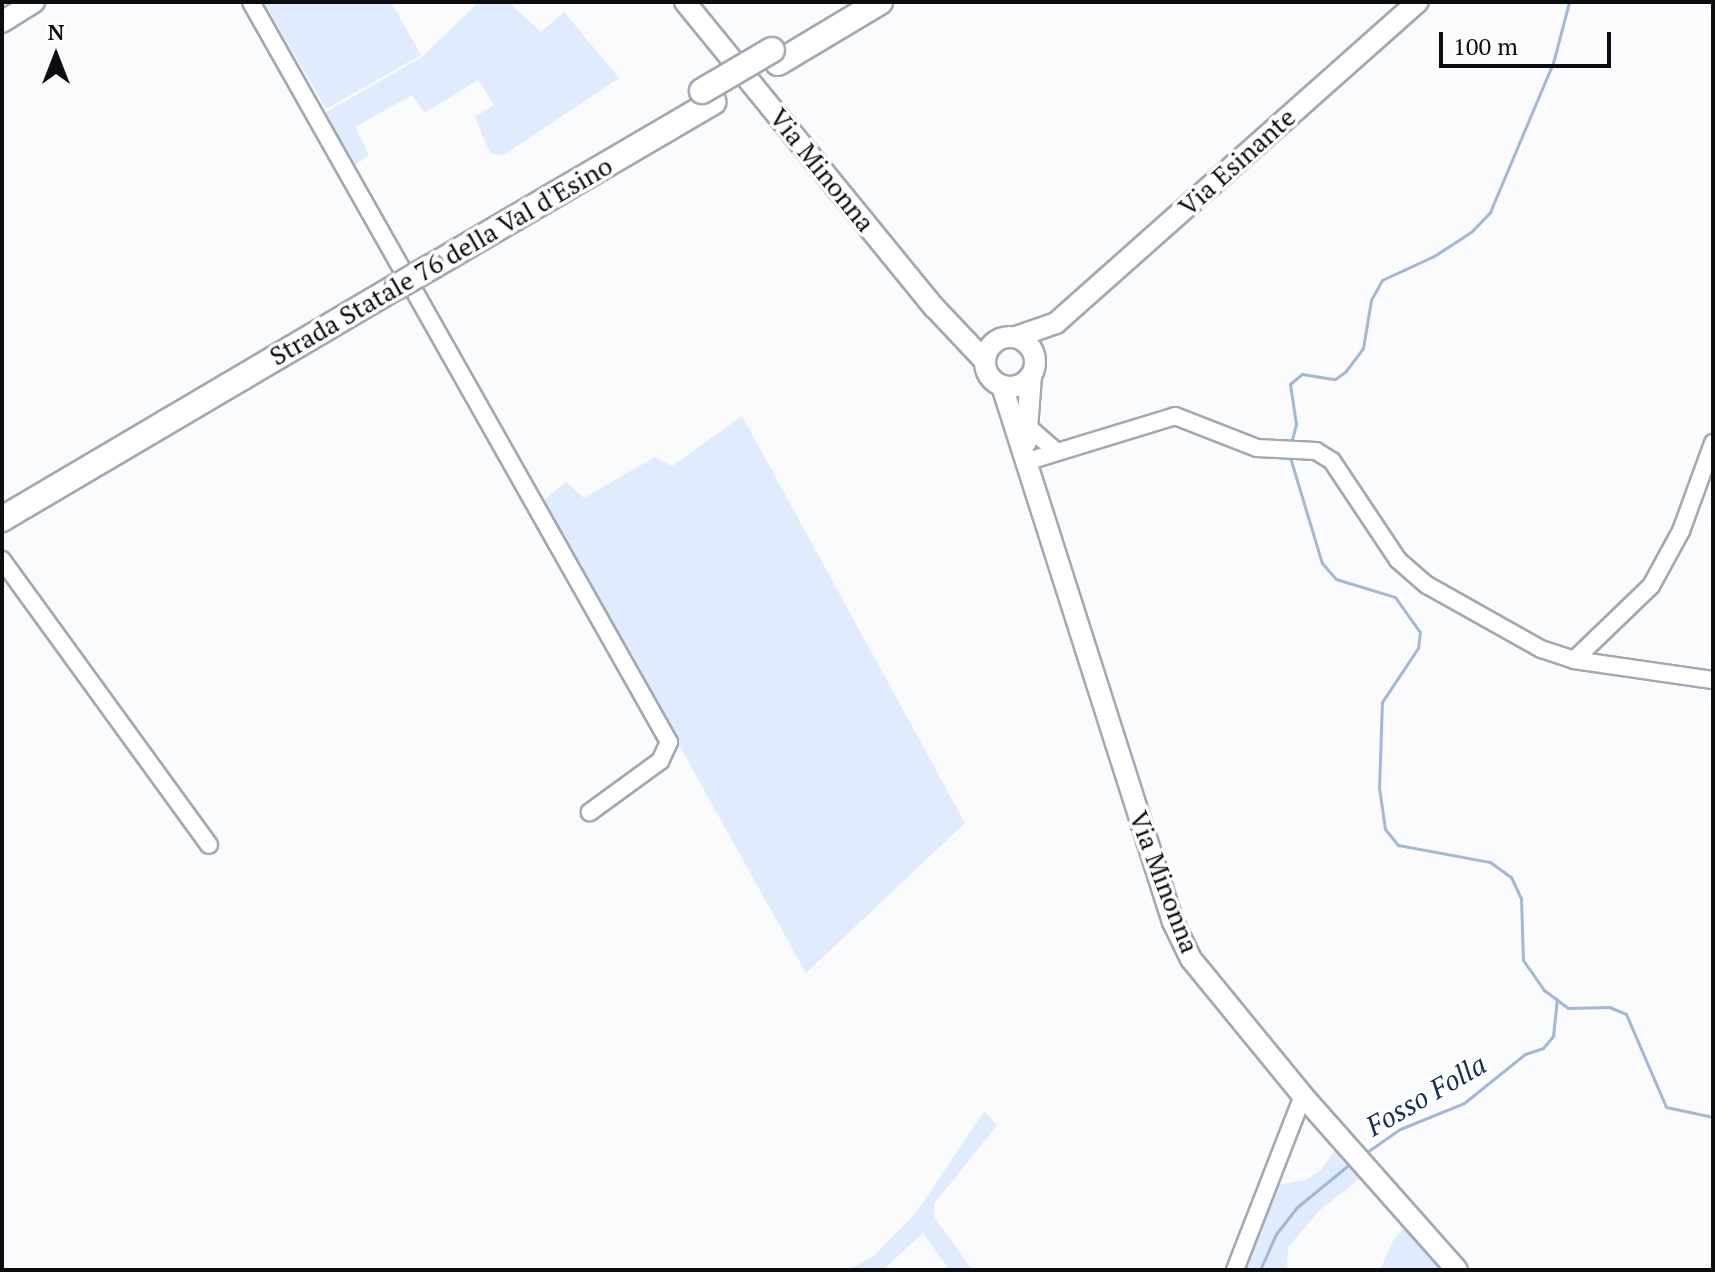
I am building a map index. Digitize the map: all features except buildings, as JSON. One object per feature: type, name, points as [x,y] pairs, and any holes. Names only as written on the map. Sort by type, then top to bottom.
[{"type":"highway","name":"Strada Statale 76 della Val d'Esino","points":[[775,56],[851,2]]},
{"type":"highway","name":"Strada Statale 76 della Val d'Esino","points":[[2,502],[427,260],[775,56],[880,2]]},
{"type":"highway","name":"Strada Statale 76 della Val d'Esino","points":[[2,518],[394,279]]},
{"type":"main road","points":[[2,22],[34,2]]},
{"type":"main road","name":"Via Minonna","points":[[685,2],[935,308],[985,361]]},
{"type":"main road","name":"Via Esinante","points":[[1033,370],[1056,323],[1418,2]]},
{"type":"main road","name":"Via Esinante","points":[[1007,339],[1056,323]]},
{"type":"main road","points":[[963,335],[1007,339],[1033,350],[1033,370],[1018,386],[1002,386],[989,376],[985,361],[1007,339]]},
{"type":"main road","name":"Via Minonna","points":[[1025,462],[1033,370]]},
{"type":"main road","name":"Via Minonna","points":[[1002,386],[1173,922],[1191,959],[1303,1096],[1457,1270]]},
{"type":"street","points":[[251,2],[669,742],[660,761],[590,812]]},
{"type":"street","points":[[1025,462],[1175,416],[1257,448],[1316,451],[1332,461],[1398,560],[1427,585],[1541,649],[1574,660],[1713,680]]},
{"type":"street","points":[[1026,425],[1057,452]]},
{"type":"street","points":[[1574,660],[1651,586],[1681,531],[1713,443]]},
{"type":"street","points":[[2,560],[209,845]]},
{"type":"street","points":[[1235,1270],[1303,1096]]},
{"type":"shaded area","points":[[264,2],[391,2],[421,55],[326,109]]},
{"type":"shaded area","points":[[479,2],[508,2],[541,32],[564,12],[619,78],[504,155],[490,153],[475,117],[494,105],[478,80],[424,113],[412,95],[355,127],[369,155],[354,166],[323,114],[422,57]]},
{"type":"shaded area","points":[[742,416],[965,823],[806,973],[543,501],[566,482],[584,498],[655,457],[672,466]]},
{"type":"shaded area","points":[[984,1111],[997,1125],[934,1204],[935,1218],[972,1270],[950,1270],[923,1233],[883,1270],[849,1270],[875,1255],[916,1213]]},
{"type":"shaded area","points":[[1339,1144],[1364,1175],[1320,1210],[1288,1247],[1287,1270],[1242,1270],[1277,1185],[1306,1180],[1321,1170]]},
{"type":"shaded area","points":[[1408,1223],[1449,1270],[1380,1270],[1394,1239]]},
{"type":"waterway","name":"Fosso Folla","points":[[1291,443],[1296,424],[1290,384],[1302,374],[1335,379],[1345,372],[1363,348],[1371,300],[1382,280],[1434,256],[1471,232],[1490,212],[1553,63],[1569,2]]},
{"type":"waterway","name":"Fosso Folla","points":[[1289,454],[1322,563],[1336,579],[1395,597],[1420,632],[1418,648],[1382,702],[1379,787],[1385,829],[1398,845],[1490,862],[1511,877],[1521,898],[1523,960],[1544,990],[1568,1008],[1609,1007],[1626,1014],[1666,1107],[1713,1117]]},
{"type":"waterway","name":"Fosso Folla","points":[[1364,1154],[1400,1129],[1464,1103],[1525,1054],[1543,1048],[1553,1036],[1557,999]]},
{"type":"waterway","name":"Fosso Folla","points":[[1260,1270],[1276,1234],[1296,1208],[1351,1163]]}]
